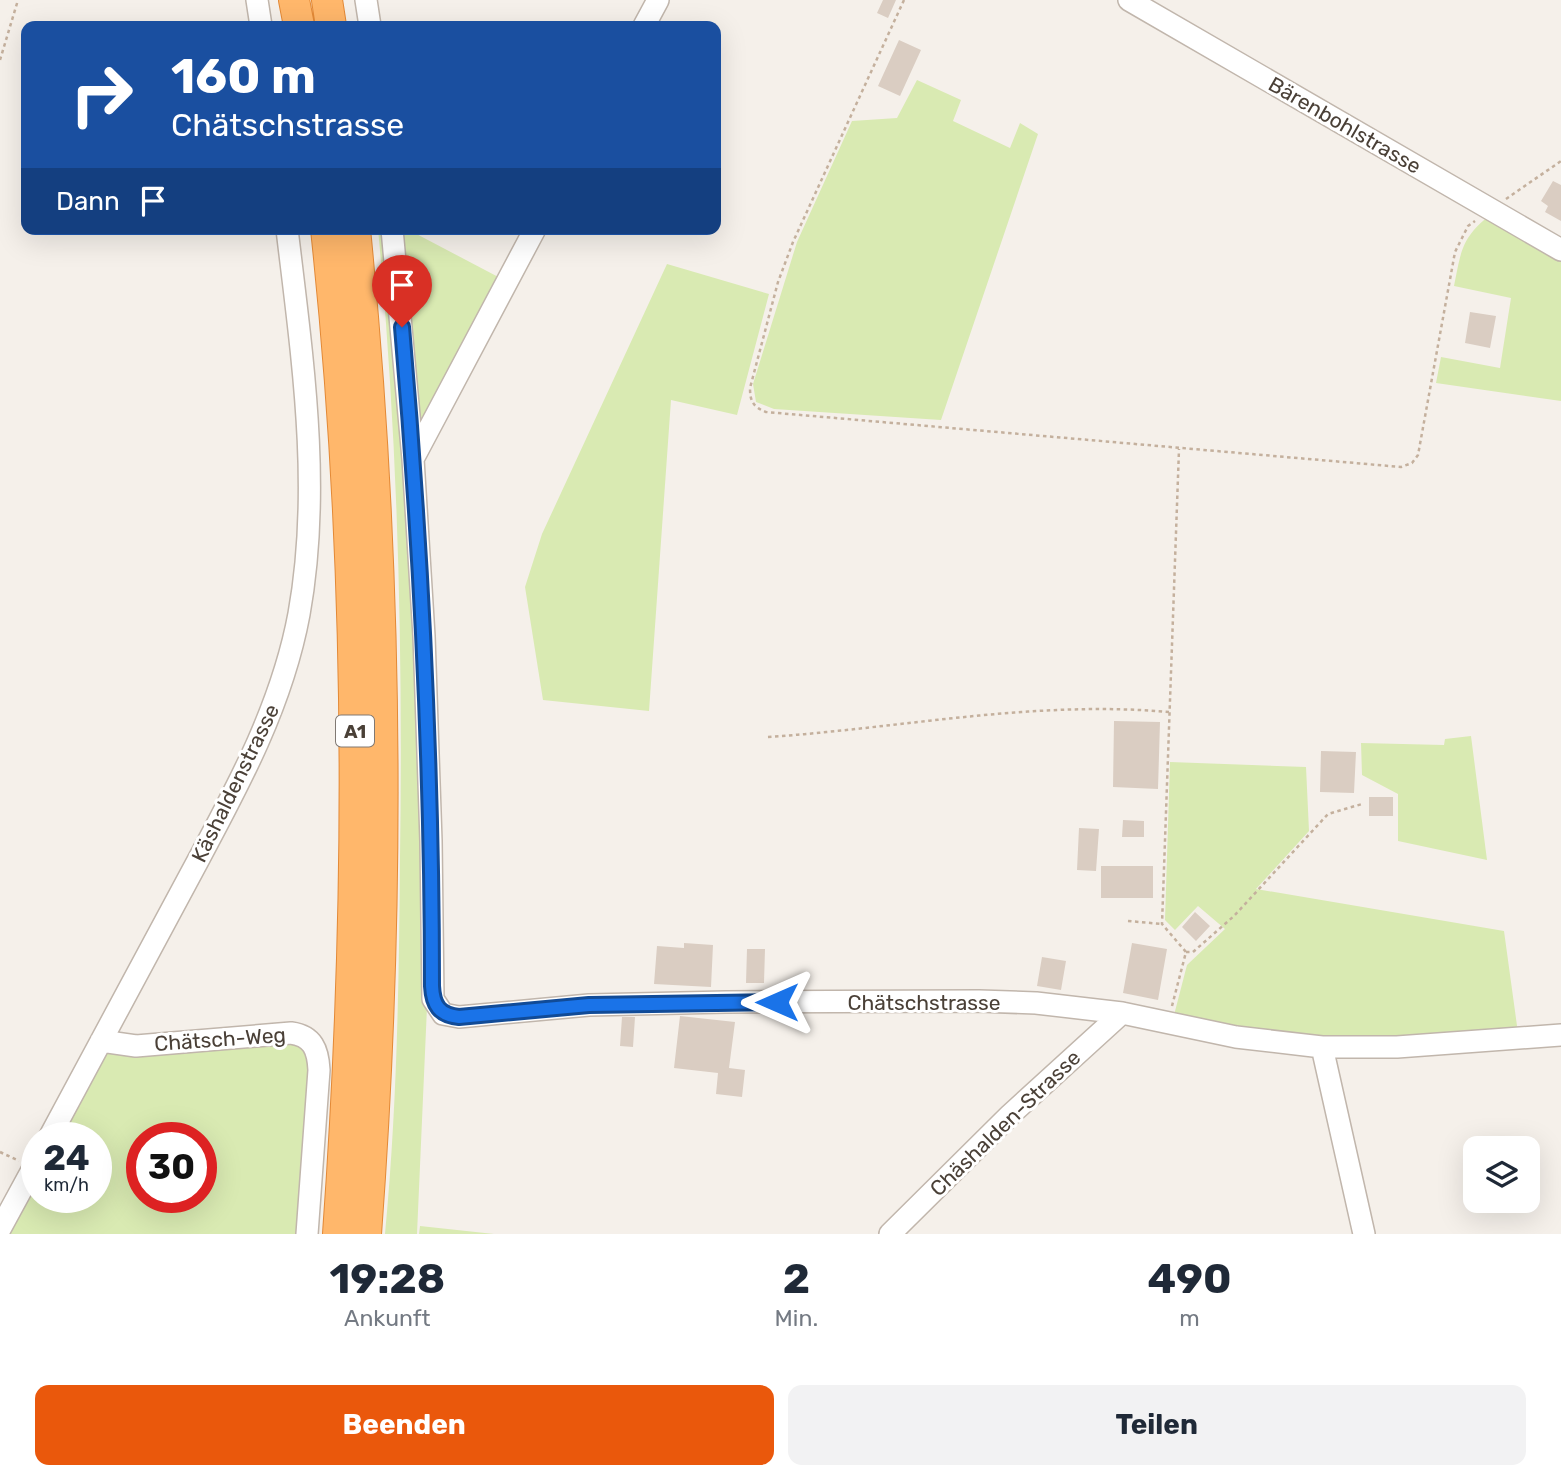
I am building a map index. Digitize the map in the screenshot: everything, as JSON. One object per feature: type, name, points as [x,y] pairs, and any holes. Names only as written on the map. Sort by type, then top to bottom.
[{"type":"highway","points":[[294,0],[298,21]]},
{"type":"highway","points":[[327,0],[330,21]]},
{"type":"highway","name":"A1","points":[[327,235],[338,351],[348,502],[355,729],[353,967],[338,1234]]},
{"type":"highway","name":"A1","points":[[355,235],[374,475],[383,728],[381,955],[366,1234]]},
{"type":"street","points":[[257,0],[260,21]]},
{"type":"street","points":[[366,0],[369,21]]},
{"type":"street","points":[[647,21],[658,0]]},
{"type":"street","name":"Bärenbohlstrasse","points":[[1129,0],[1561,250]]},
{"type":"street","name":"Käshaldenstrasse","points":[[58,1122],[253,754],[277,696],[295,636],[306,563],[309,467],[302,367],[288,235]]},
{"type":"street","name":"Chätschstrasse","points":[[394,235],[413,458],[428,708],[433,999],[443,1014],[459,1017],[603,1005],[953,1001],[1036,1003],[1122,1013],[1236,1037],[1322,1047],[1421,1046],[1561,1035]]},
{"type":"street","points":[[413,458],[532,235]]},
{"type":"street","name":"Chäshalden-Strasse","points":[[890,1234],[1010,1115],[1122,1013]]},
{"type":"street","name":"Chätsch-Weg","points":[[101,1041],[136,1045],[292,1033],[309,1039],[315,1046],[319,1070],[307,1234]]},
{"type":"street","points":[[1322,1047],[1364,1234]]},
{"type":"street","points":[[0,1229],[21,1190]]},
{"type":"path","points":[[0,60],[18,0]]},
{"type":"path","points":[[904,0],[793,242],[778,282],[750,388],[750,400],[756,408],[766,412],[1401,467],[1412,463],[1418,455],[1455,252],[1468,226],[1561,161]]},
{"type":"path","points":[[1178,449],[1162,924],[1186,952],[1193,952],[1234,916],[1328,814],[1362,804]]},
{"type":"path","points":[[768,737],[976,714],[1111,709],[1169,712]]},
{"type":"path","points":[[1128,921],[1162,924]]},
{"type":"path","points":[[1168,1022],[1186,952]]},
{"type":"green space","points":[[917,80],[961,100],[953,121],[1010,148],[1020,123],[1038,134],[941,420],[774,409],[756,402],[753,384],[797,242],[852,121],[897,118]]},
{"type":"green space","points":[[1490,215],[1561,254],[1561,401],[1436,383],[1441,357],[1500,368],[1511,298],[1454,286],[1464,246],[1473,231]]},
{"type":"green space","points":[[379,235],[389,235],[421,658],[427,1007],[417,1234],[385,1234],[397,1046],[401,701],[395,465]]},
{"type":"green space","points":[[398,235],[418,235],[504,280],[415,439]]},
{"type":"green space","points":[[667,264],[769,294],[737,415],[671,400],[649,711],[543,700],[525,587],[542,534]]},
{"type":"green space","points":[[1471,736],[1487,860],[1398,841],[1398,794],[1362,775],[1361,743],[1444,745],[1445,739]]},
{"type":"green space","points":[[1170,762],[1306,767],[1309,831],[1256,889],[1504,931],[1518,1033],[1321,1043],[1173,1019],[1187,965],[1225,929],[1198,906],[1175,930],[1165,920]]},
{"type":"green space","points":[[292,1036],[316,1058],[301,1234],[8,1234],[21,1209],[21,1213],[112,1213],[112,1122],[65,1122],[98,1057],[117,1049]]},
{"type":"green space","points":[[420,1226],[494,1234],[419,1234]]},
{"type":"building","points":[[883,0],[896,0],[888,18],[877,13]]},
{"type":"building","points":[[899,40],[921,50],[900,96],[878,86]]},
{"type":"building","points":[[1553,181],[1561,185],[1561,221],[1545,212],[1548,206],[1541,201]]},
{"type":"building","points":[[1470,312],[1496,316],[1490,348],[1465,343]]},
{"type":"building","points":[[1114,721],[1160,722],[1158,789],[1113,787]]},
{"type":"building","points":[[1321,751],[1356,752],[1354,793],[1320,792]]},
{"type":"building","points":[[1369,797],[1393,797],[1393,816],[1369,816]]},
{"type":"building","points":[[1123,820],[1144,821],[1144,837],[1122,837]]},
{"type":"building","points":[[1079,828],[1099,829],[1096,871],[1077,870]]},
{"type":"building","points":[[1101,866],[1153,866],[1153,898],[1101,898]]},
{"type":"building","points":[[1195,912],[1210,926],[1196,941],[1182,927]]},
{"type":"building","points":[[684,943],[713,945],[711,987],[654,984],[657,946],[684,948]]},
{"type":"building","points":[[1132,943],[1167,949],[1158,1000],[1123,993]]},
{"type":"building","points":[[747,949],[765,949],[764,983],[746,983]]},
{"type":"building","points":[[1042,957],[1066,961],[1061,990],[1037,986]]},
{"type":"building","points":[[680,1016],[735,1022],[729,1068],[745,1070],[742,1097],[716,1094],[718,1073],[674,1068]]},
{"type":"building","points":[[622,1017],[635,1017],[633,1047],[620,1046]]},
{"type":"route","points":[[402,327],[425,656],[432,841],[432,986],[433,999],[438,1009],[443,1014],[459,1017],[589,1005],[777,1002]]}]
